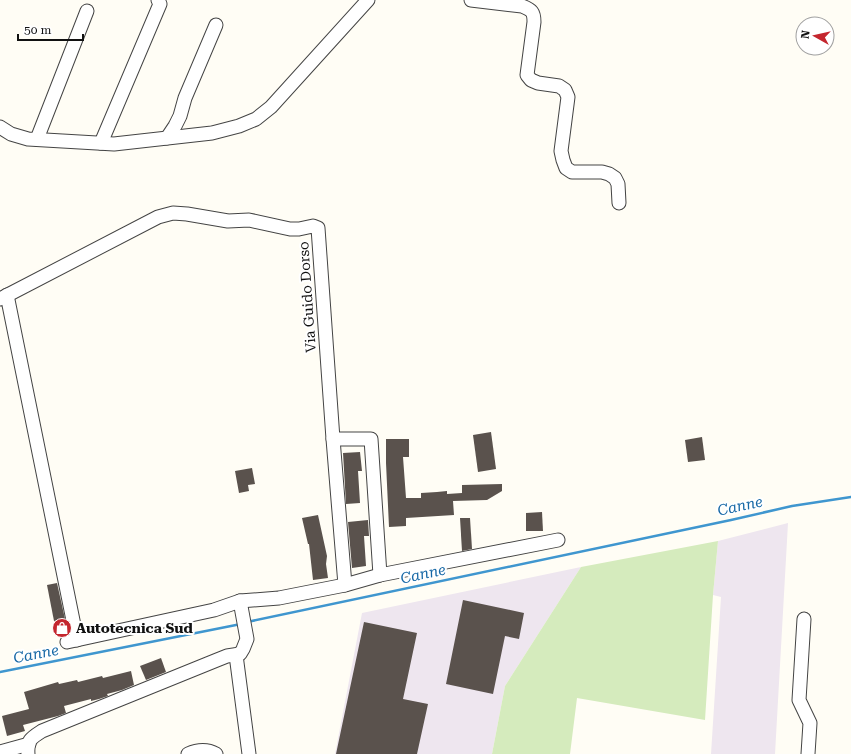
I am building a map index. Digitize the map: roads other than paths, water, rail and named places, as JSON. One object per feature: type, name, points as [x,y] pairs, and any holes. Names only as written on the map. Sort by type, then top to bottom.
[{"type":"street","points":[[101,143],[160,4],[158,0]]},
{"type":"street","points":[[0,127],[10,134],[28,139],[114,144],[212,133],[239,126],[256,119],[270,107],[368,0]]},
{"type":"street","points":[[470,0],[522,6],[530,9],[534,15],[534,22],[527,75],[531,80],[538,83],[559,86],[565,90],[568,97],[561,151],[566,168],[572,172],[602,172],[609,174],[615,178],[618,184],[619,203]]},
{"type":"street","points":[[37,139],[87,11]]},
{"type":"street","points":[[167,138],[180,116],[185,98],[216,25]]},
{"type":"street","name":"Via Guido Dorso","points":[[4,297],[158,217],[173,213],[228,221],[249,220],[290,229],[300,229],[313,226],[318,228],[345,584]]},
{"type":"street","points":[[4,297],[72,641],[214,610],[241,607],[380,575],[558,540]]},
{"type":"street","points":[[333,439],[370,439],[380,575]]},
{"type":"street","points":[[0,752],[28,749],[33,737],[42,731],[227,656],[240,654],[247,639],[241,607]]},
{"type":"street","points":[[804,620],[799,700],[810,723],[808,754]]},
{"type":"street","points":[[236,655],[249,754]]},
{"type":"street","points":[[188,754],[203,750],[216,754]]},
{"type":"waterway","name":"Canne","points":[[247,622],[792,506],[851,497]]},
{"type":"waterway","name":"Canne","points":[[0,672],[241,624]]},
{"type":"place","name":"Autotecnica Sud","points":[[62,628]]}]
